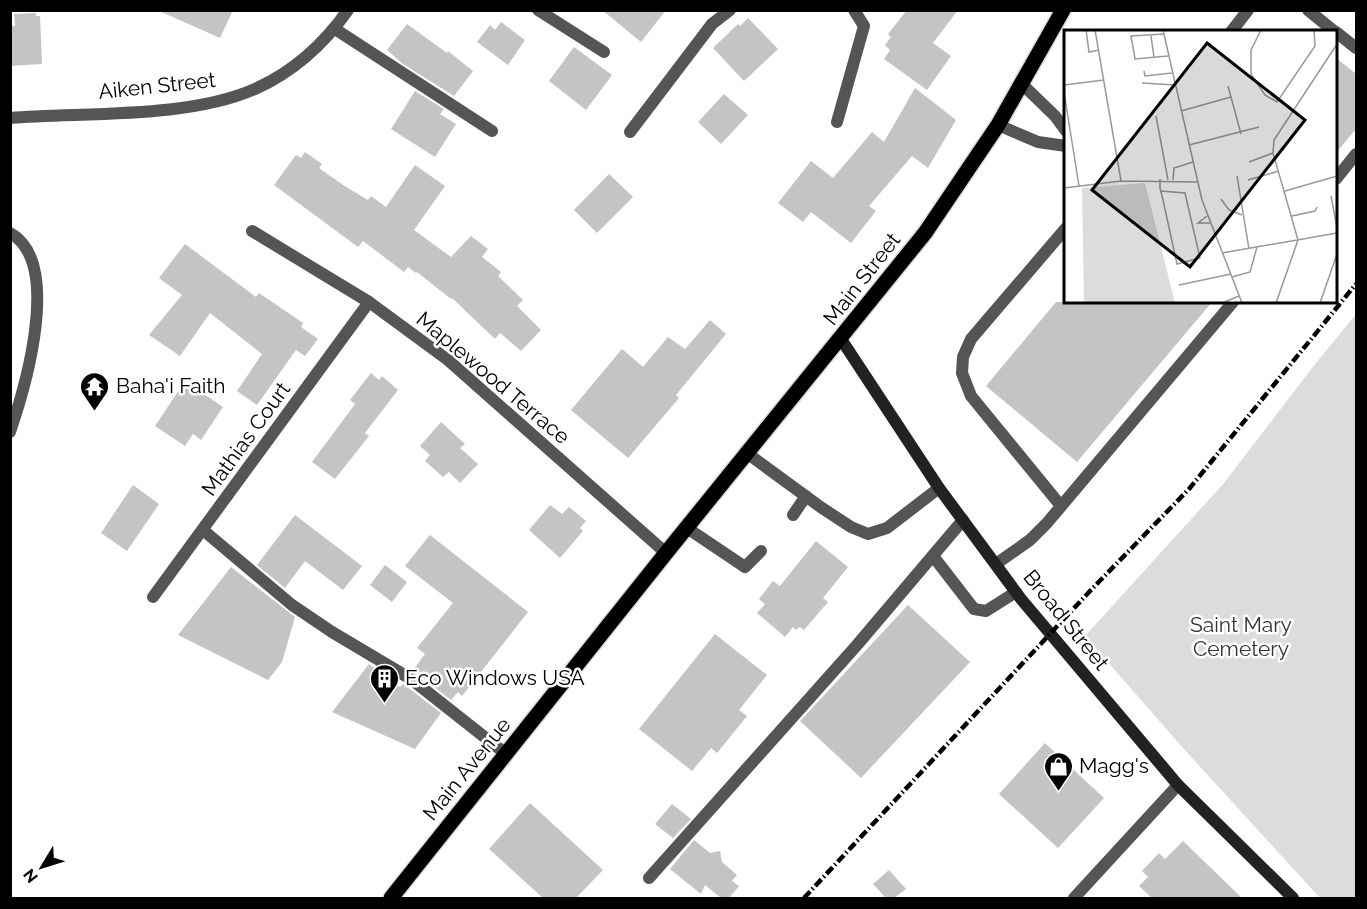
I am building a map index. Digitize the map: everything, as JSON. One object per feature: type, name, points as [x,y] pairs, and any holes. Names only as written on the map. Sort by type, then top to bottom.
[{"type":"main road","name":"Main Street","points":[[666,554],[925,233],[1023,85],[1064,10]]},
{"type":"main road","name":"Main Avenue","points":[[392,898],[666,554]]},
{"type":"street","name":"Aiken Street","points":[[10,118],[157,110],[229,98],[255,89],[280,75],[315,50],[348,10]]},
{"type":"street","points":[[538,10],[604,52]]},
{"type":"street","points":[[630,132],[712,24],[730,10]]},
{"type":"street","points":[[837,122],[864,26],[854,10]]},
{"type":"street","points":[[1233,30],[1248,10]]},
{"type":"street","points":[[1308,10],[1333,30]]},
{"type":"street","points":[[334,29],[492,131]]},
{"type":"street","points":[[1337,34],[1356,48]]},
{"type":"street","points":[[1023,85],[1055,116],[1064,130]]},
{"type":"street","points":[[998,125],[1038,142],[1064,146]]},
{"type":"street","points":[[1337,177],[1356,154]]},
{"type":"street","points":[[1061,506],[971,396],[962,373],[963,357],[972,339],[1064,229]]},
{"type":"street","name":"Maplewood Terrace","points":[[252,231],[369,302],[448,360],[666,554]]},
{"type":"street","points":[[10,233],[22,242],[32,260],[38,304],[28,373],[10,432]]},
{"type":"street","name":"Mathias Court","points":[[153,597],[369,302]]},
{"type":"street","points":[[996,564],[1030,540],[1061,506],[1232,303]]},
{"type":"street","name":"Broad Street","points":[[841,339],[939,488],[1016,592],[1179,785],[1293,898]]},
{"type":"street","points":[[748,454],[851,527],[868,534],[887,528],[939,488]]},
{"type":"street","points":[[793,515],[806,496]]},
{"type":"street","points":[[649,878],[850,654],[963,520]]},
{"type":"street","points":[[687,528],[745,567],[761,551]]},
{"type":"street","points":[[203,530],[292,605],[332,632],[411,679],[506,754]]},
{"type":"street","points":[[933,556],[974,609],[987,610],[1016,592]]},
{"type":"street","points":[[1074,898],[1179,785]]},
{"type":"green space","name":"Saint Mary Cemetery","points":[[1356,314],[1356,898],[1320,898],[1183,748],[1085,636],[1224,483]]},
{"type":"building","points":[[157,10],[233,10],[220,38]]},
{"type":"building","points":[[602,10],[666,10],[641,42]]},
{"type":"building","points":[[907,10],[958,10],[933,43],[951,56],[927,90],[884,59],[890,50],[885,45],[891,37],[888,34]]},
{"type":"building","points":[[36,13],[36,16],[40,16],[42,64],[10,66],[10,26],[15,26],[14,14]]},
{"type":"building","points":[[748,18],[778,49],[744,81],[713,48],[738,24],[740,26]]},
{"type":"building","points":[[501,22],[525,40],[508,65],[477,42],[490,25],[495,30]]},
{"type":"building","points":[[407,24],[473,71],[454,96],[403,64],[387,50]]},
{"type":"building","points":[[574,47],[612,75],[586,110],[549,81]]},
{"type":"building","points":[[1337,59],[1356,74],[1356,129],[1337,152]]},
{"type":"building","points":[[915,88],[956,120],[928,168],[912,156],[869,206],[876,211],[851,243],[811,212],[803,222],[778,203],[811,161],[833,178],[872,132],[884,142]]},
{"type":"building","points":[[415,91],[444,109],[440,114],[456,124],[435,157],[391,129]]},
{"type":"building","points":[[724,94],[748,115],[721,144],[698,122]]},
{"type":"building","points":[[305,152],[322,164],[319,168],[343,185],[368,200],[371,196],[386,207],[415,165],[445,186],[414,230],[451,257],[471,236],[488,249],[482,257],[501,272],[498,276],[523,300],[517,306],[541,330],[521,351],[500,333],[495,339],[452,298],[417,272],[408,267],[404,272],[363,241],[358,247],[274,185],[296,155],[301,158]]},
{"type":"building","points":[[609,174],[633,197],[597,233],[574,210]]},
{"type":"building","points":[[185,244],[256,297],[259,293],[303,323],[301,327],[318,339],[305,356],[296,350],[257,405],[237,391],[262,354],[210,313],[180,356],[149,335],[182,295],[159,278]]},
{"type":"building","points":[[1056,302],[1211,303],[1077,462],[986,386]]},
{"type":"building","points":[[710,320],[726,334],[676,395],[679,398],[628,458],[571,410],[622,349],[643,367],[668,337],[685,349]]},
{"type":"building","points":[[371,373],[379,380],[382,376],[398,390],[365,433],[369,436],[335,479],[312,462],[355,404],[350,400]]},
{"type":"building","points":[[185,381],[223,407],[201,440],[193,434],[185,446],[155,426]]},
{"type":"building","points":[[441,422],[465,444],[460,448],[478,464],[460,483],[449,472],[443,477],[425,461],[430,455],[420,446]]},
{"type":"building","points":[[133,485],[159,504],[127,551],[101,533]]},
{"type":"building","points":[[550,505],[562,514],[569,507],[586,521],[580,528],[583,531],[560,558],[529,530]]},
{"type":"building","points":[[295,515],[362,566],[343,590],[305,561],[285,588],[257,565]]},
{"type":"building","points":[[430,535],[528,612],[462,696],[458,692],[451,700],[413,670],[425,654],[417,648],[453,603],[405,566]]},
{"type":"building","points":[[816,541],[848,567],[823,598],[828,602],[804,630],[800,627],[796,630],[793,627],[785,637],[757,613],[765,604],[759,599],[773,581],[780,586]]},
{"type":"building","points":[[385,565],[407,582],[392,602],[370,585]]},
{"type":"building","points":[[231,567],[295,617],[282,662],[268,680],[178,635]]},
{"type":"building","points":[[908,605],[970,662],[861,778],[800,721]]},
{"type":"building","points":[[715,634],[767,675],[739,710],[747,716],[717,753],[711,748],[692,771],[639,729]]},
{"type":"building","name":"Eco Windows USA","points":[[369,664],[400,687],[403,684],[406,686],[441,713],[415,749],[332,712]]},
{"type":"building","points":[[1045,743],[1104,798],[1058,848],[999,794]]},
{"type":"building","points":[[530,803],[603,870],[576,898],[543,898],[489,849]]},
{"type":"building","points":[[672,804],[691,819],[673,838],[655,824]]},
{"type":"building","points":[[694,840],[710,853],[720,851],[722,862],[737,875],[732,881],[739,886],[729,898],[721,898],[705,885],[701,894],[670,869]]},
{"type":"building","points":[[1183,841],[1242,898],[1152,898],[1139,886],[1148,877],[1142,871],[1159,853],[1165,859]]},
{"type":"building","points":[[889,870],[906,889],[894,898],[886,898],[873,884]]},
{"type":"railway","points":[[804,898],[1090,591],[1189,489],[1356,284]]},
{"type":"place","name":"Baha'i Faith","points":[[95,412]]},
{"type":"place","name":"Eco Windows USA","points":[[384,704]]},
{"type":"place","name":"Magg's","points":[[1058,792]]}]
